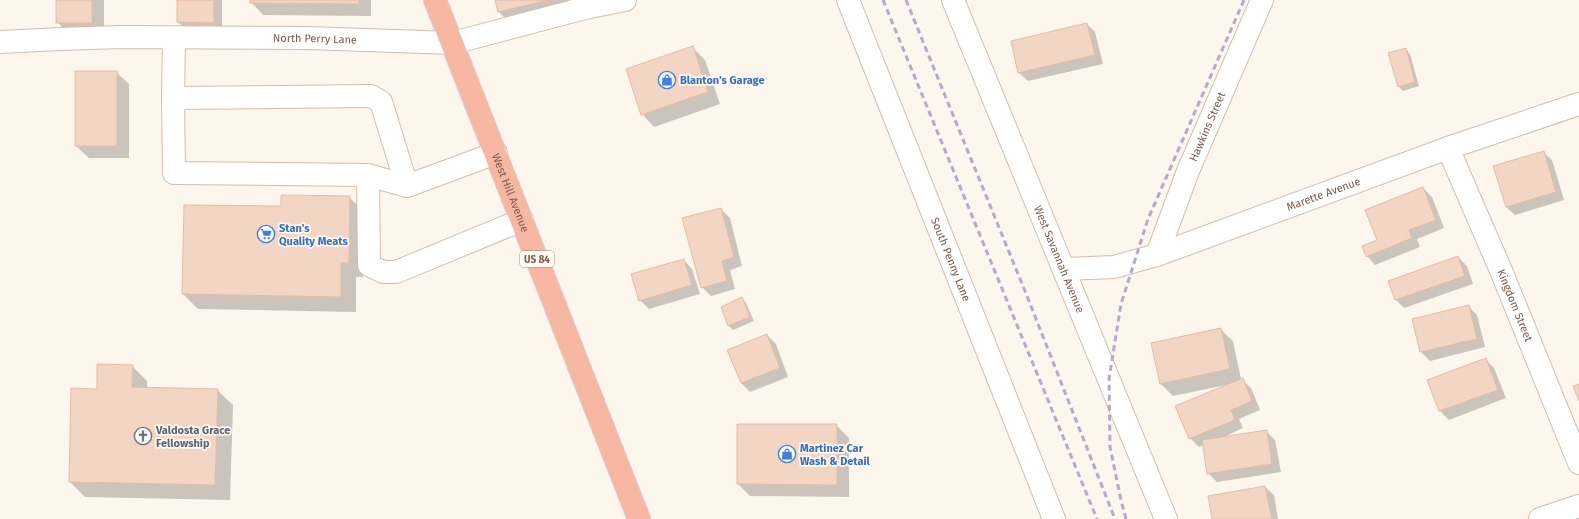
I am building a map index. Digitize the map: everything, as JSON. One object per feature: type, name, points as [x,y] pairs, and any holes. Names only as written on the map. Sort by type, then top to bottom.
[{"type":"highway","name":"West Hill Avenue","points":[[435,0],[639,519]]},
{"type":"street","name":"North Perry Lane","points":[[0,42],[68,38],[307,38],[453,43],[585,8],[624,0]]},
{"type":"street","name":"South Penny Lane","points":[[848,0],[1054,519]]},
{"type":"street","name":"West Savannah Avenue","points":[[953,0],[1166,519]]},
{"type":"street","name":"Hawkins Street","points":[[1157,255],[1188,171],[1262,0]]},
{"type":"street","points":[[174,38],[174,173],[368,176],[407,186],[496,153]]},
{"type":"street","points":[[173,98],[371,96],[381,102],[407,186]]},
{"type":"street","name":"Marette Avenue","points":[[1064,269],[1114,267],[1157,255],[1448,148],[1579,104]]},
{"type":"street","name":"Kingdom Street","points":[[1448,148],[1502,273],[1579,464]]},
{"type":"street","points":[[368,176],[369,265],[383,272],[396,272],[522,220]]},
{"type":"street","points":[[1540,519],[1579,506]]},
{"type":"building","points":[[56,0],[92,0],[92,23],[56,23]]},
{"type":"building","points":[[177,0],[214,0],[214,23],[177,22]]},
{"type":"building","points":[[250,0],[359,0],[359,4],[250,3]]},
{"type":"building","points":[[495,0],[549,0],[498,12]]},
{"type":"building","points":[[1087,23],[1095,55],[1018,73],[1011,41]]},
{"type":"building","name":"Blanton's Garage","points":[[693,46],[708,92],[641,115],[626,69]]},
{"type":"building","points":[[1406,48],[1415,82],[1398,87],[1388,53]]},
{"type":"building","points":[[75,71],[117,71],[117,146],[75,146]]},
{"type":"building","points":[[1544,151],[1556,192],[1506,207],[1493,166]]},
{"type":"building","points":[[1423,187],[1436,220],[1409,230],[1412,238],[1366,257],[1362,246],[1377,240],[1365,210]]},
{"type":"building","name":"Stan's Quality Meats","points":[[281,195],[350,196],[349,263],[341,263],[341,297],[182,294],[184,205],[281,206]]},
{"type":"building","points":[[721,208],[734,257],[722,261],[727,281],[701,288],[682,218]]},
{"type":"building","points":[[1458,256],[1465,276],[1395,300],[1388,281]]},
{"type":"building","points":[[684,259],[692,285],[639,301],[631,274]]},
{"type":"building","points":[[742,297],[750,317],[728,326],[721,307]]},
{"type":"building","points":[[1469,305],[1477,339],[1420,352],[1412,319]]},
{"type":"building","points":[[1221,328],[1230,369],[1160,384],[1151,343]]},
{"type":"building","points":[[767,334],[780,368],[741,383],[727,350]]},
{"type":"building","points":[[1486,358],[1498,390],[1439,411],[1427,380]]},
{"type":"building","name":"Valdosta Grace Fellowship","points":[[97,364],[133,365],[132,387],[218,389],[215,485],[69,482],[71,388],[97,389]]},
{"type":"building","points":[[1243,378],[1252,401],[1231,410],[1235,420],[1189,439],[1175,406]]},
{"type":"building","points":[[1579,384],[1579,401],[1573,386]]},
{"type":"building","name":"Martinez Car Wash & Detail","points":[[737,424],[837,424],[837,485],[737,484]]},
{"type":"building","points":[[1267,430],[1272,464],[1207,474],[1202,440]]},
{"type":"building","points":[[1265,486],[1272,519],[1212,519],[1208,496]]},
{"type":"railway","points":[[883,0],[1097,519]]},
{"type":"railway","points":[[906,0],[1025,291],[1115,519]]},
{"type":"railway","points":[[1126,519],[1110,447],[1109,379],[1121,304],[1148,219],[1244,0]]},
{"type":"place","name":"Blanton's Garage","points":[[667,80]]},
{"type":"place","name":"Stan's Quality Meats","points":[[266,234]]},
{"type":"place","name":"Valdosta Grace Fellowship","points":[[143,436]]},
{"type":"place","name":"Martinez Car Wash & Detail","points":[[787,454]]}]
